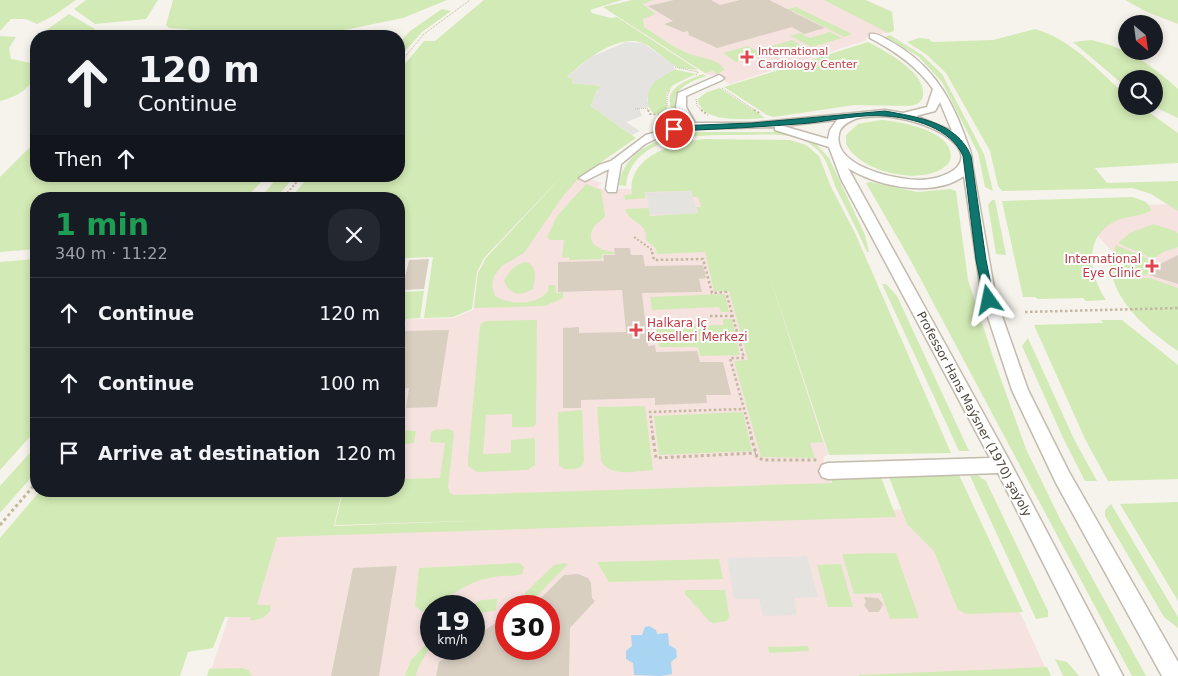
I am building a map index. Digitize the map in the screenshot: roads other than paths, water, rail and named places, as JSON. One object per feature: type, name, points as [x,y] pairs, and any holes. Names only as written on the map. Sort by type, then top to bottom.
[{"type":"street","points":[[873,36],[911,58],[931,77],[938,88],[965,156],[974,196],[981,260],[989,300],[1023,395],[1048,451],[1174,676]]},
{"type":"street","points":[[691,126],[682,107],[680,94],[719,82]]},
{"type":"street","points":[[902,115],[931,109],[934,106],[938,88]]},
{"type":"street","points":[[585,178],[603,167],[615,163],[640,141],[665,131],[691,126],[752,126],[885,113],[902,115],[939,128],[954,137],[965,156],[961,172],[951,179],[918,184],[898,182],[870,174],[846,162],[834,148],[795,131],[752,126]]},
{"type":"street","points":[[834,148],[831,135],[835,127],[854,116]]},
{"type":"street","name":"Professor Hans Maýsner (1970) şaýoly","points":[[834,148],[847,179],[1002,465],[1112,676]]},
{"type":"street","points":[[612,190],[615,163]]},
{"type":"street","points":[[826,465],[1002,465]]},
{"type":"water","points":[[649,626],[656,630],[657,634],[668,633],[669,645],[676,649],[677,657],[671,662],[672,674],[661,676],[634,675],[633,663],[626,659],[626,651],[632,646],[631,635],[642,635],[645,627]]},
{"type":"place","name":"International Cardiology Center","points":[[747,57]]},
{"type":"place","name":"International Eye Clinic","points":[[1152,266]]},
{"type":"place","name":"Halkara Iç Keselleri Merkezi","points":[[636,330]]}]
